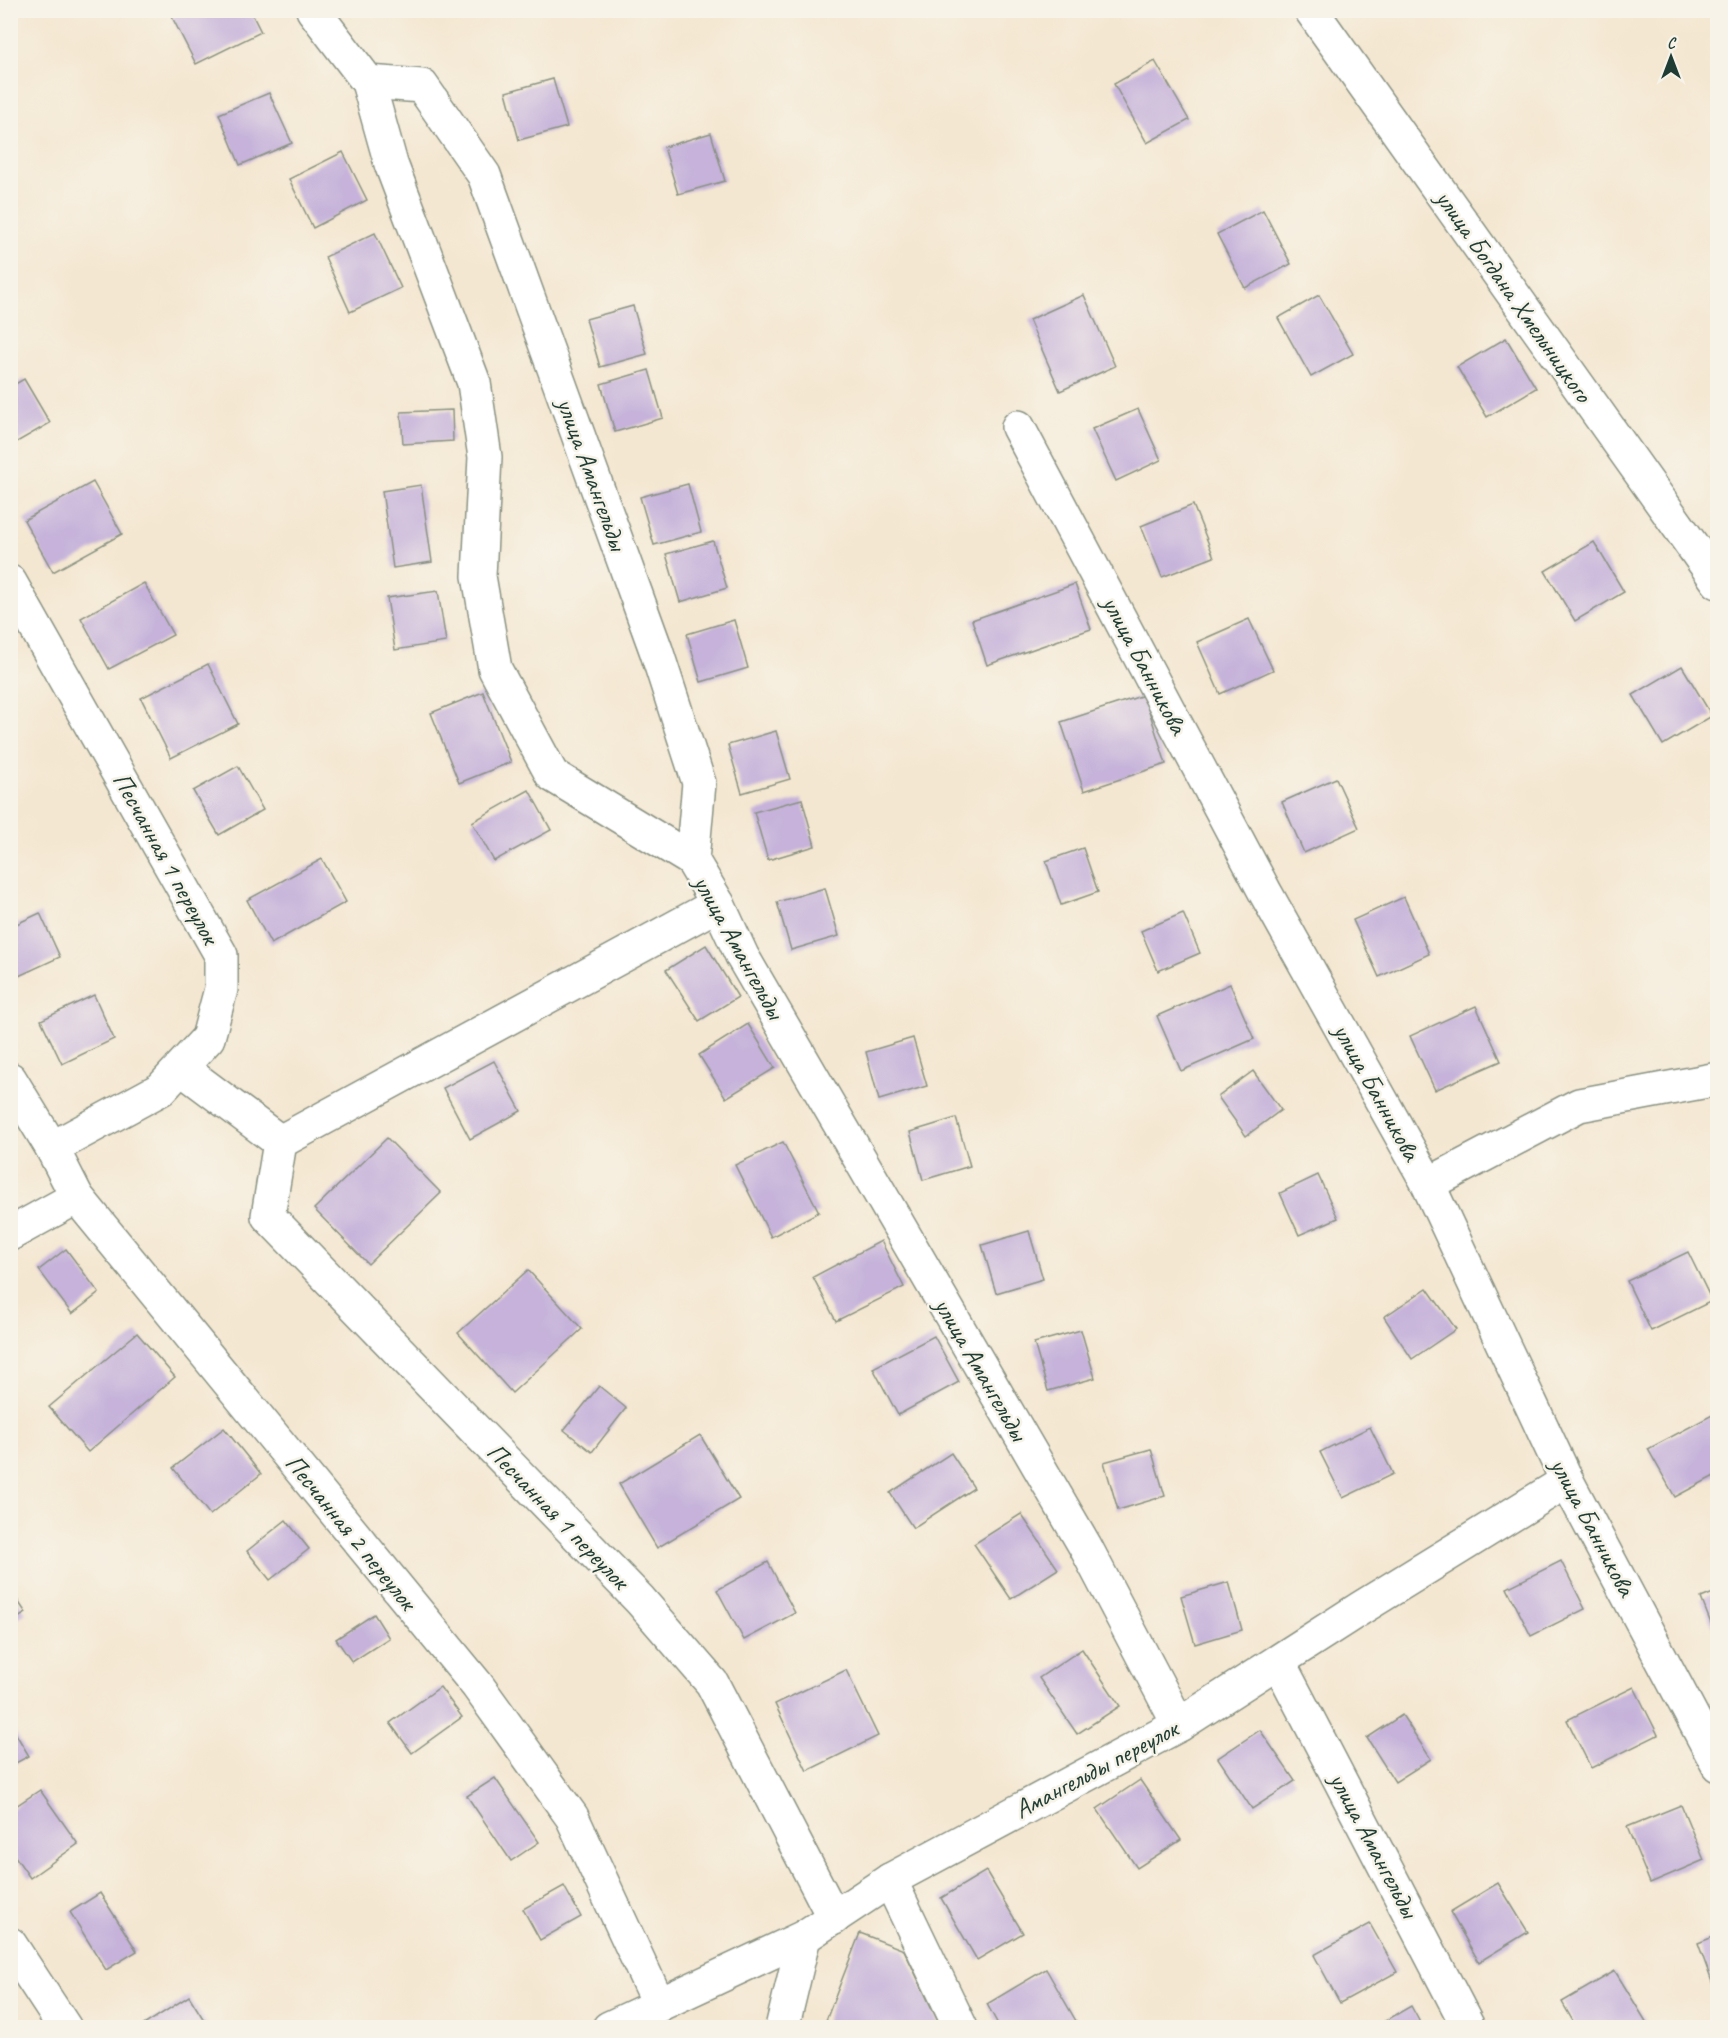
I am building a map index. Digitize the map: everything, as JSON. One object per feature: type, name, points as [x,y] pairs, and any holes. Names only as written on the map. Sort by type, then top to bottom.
[{"type":"street","points":[[314,10],[368,82],[392,164],[474,383],[484,458],[479,576],[495,669],[552,775],[692,860]]},
{"type":"street","name":"улица Богдана Хмельницкого","points":[[1311,10],[1718,582]]},
{"type":"street","name":"улица Амангельды","points":[[368,82],[422,86],[484,175],[656,650],[699,783],[692,860],[718,903],[742,956],[1085,1546],[1179,1725]]},
{"type":"street","name":"улица Банникова","points":[[1018,427],[1265,892],[1426,1180],[1567,1481],[1718,1766]]},
{"type":"street","name":"Песчанная 1 переулок","points":[[10,582],[221,955],[221,989],[208,1038],[161,1089],[52,1148]]},
{"type":"street","points":[[181,1068],[280,1142],[718,903]]},
{"type":"street","name":"Песчанная 2 переулок","points":[[10,1079],[52,1148],[77,1197],[477,1685],[572,1817],[659,2005]]},
{"type":"street","points":[[1444,1176],[1580,1105],[1718,1079]]},
{"type":"street","name":"Песчанная 1 переулок","points":[[280,1142],[268,1216],[640,1600],[712,1683],[834,1918]]},
{"type":"street","points":[[10,1234],[77,1197]]},
{"type":"street","name":"Амангельды переулок","points":[[609,2028],[804,1937],[890,1880],[1179,1725],[1279,1663],[1361,1608],[1567,1481]]},
{"type":"street","name":"улица Амангельды","points":[[1279,1663],[1469,2028]]},
{"type":"street","points":[[890,1880],[961,2028]]},
{"type":"street","points":[[782,2028],[804,1937]]},
{"type":"street","points":[[10,1944],[65,2028]]},
{"type":"building","points":[[184,10],[250,10],[261,32],[196,64],[172,17]]},
{"type":"building","points":[[1155,61],[1189,120],[1147,143],[1114,84]]},
{"type":"building","points":[[553,79],[567,127],[519,140],[506,92]]},
{"type":"building","points":[[269,93],[292,143],[240,165],[219,114]]},
{"type":"building","points":[[711,133],[725,181],[678,194],[664,147]]},
{"type":"building","points":[[343,152],[367,200],[313,228],[289,179]]},
{"type":"building","points":[[1263,210],[1291,264],[1245,288],[1217,234]]},
{"type":"building","points":[[375,233],[401,288],[350,312],[325,257]]},
{"type":"building","points":[[1084,295],[1115,366],[1060,391],[1029,320]]},
{"type":"building","points":[[1319,295],[1353,354],[1311,377],[1278,318]]},
{"type":"building","points":[[633,306],[647,354],[600,367],[586,319]]},
{"type":"building","points":[[1506,338],[1536,388],[1487,417],[1457,367]]},
{"type":"building","points":[[649,370],[663,418],[615,432],[601,384]]},
{"type":"building","points":[[24,379],[50,423],[10,446],[10,387]]},
{"type":"building","points":[[1138,409],[1161,460],[1116,481],[1092,429]]},
{"type":"building","points":[[452,410],[453,441],[403,444],[401,412]]},
{"type":"building","points":[[93,482],[122,534],[53,572],[24,520]]},
{"type":"building","points":[[688,484],[701,532],[654,545],[640,497]]},
{"type":"building","points":[[421,485],[432,562],[393,568],[382,491]]},
{"type":"building","points":[[1193,505],[1214,557],[1162,577],[1141,526]]},
{"type":"building","points":[[713,541],[727,588],[680,602],[666,554]]},
{"type":"building","points":[[1594,542],[1624,592],[1575,621],[1545,571]]},
{"type":"building","points":[[144,583],[173,635],[109,669],[81,618]]},
{"type":"building","points":[[1075,584],[1091,629],[987,665],[972,620]]},
{"type":"building","points":[[438,591],[446,642],[395,650],[387,598]]},
{"type":"building","points":[[1249,619],[1273,670],[1220,694],[1197,642]]},
{"type":"building","points":[[734,620],[748,668],[701,682],[687,634]]},
{"type":"building","points":[[208,664],[238,724],[171,758],[141,698]]},
{"type":"building","points":[[1682,666],[1712,716],[1663,745],[1633,695]]},
{"type":"building","points":[[483,692],[511,762],[459,783],[431,713]]},
{"type":"building","points":[[1144,695],[1166,764],[1084,791],[1061,722]]},
{"type":"building","points":[[776,731],[790,779],[742,793],[728,745]]},
{"type":"building","points":[[238,766],[263,810],[219,835],[193,791]]},
{"type":"building","points":[[1336,778],[1359,828],[1304,853],[1282,802]]},
{"type":"building","points":[[529,790],[551,830],[494,861],[472,822]]},
{"type":"building","points":[[802,799],[815,846],[768,860],[754,812]]},
{"type":"building","points":[[1083,848],[1098,892],[1061,905],[1046,861]]},
{"type":"building","points":[[322,859],[346,902],[271,944],[247,900]]},
{"type":"building","points":[[825,888],[839,936],[791,950],[777,902]]},
{"type":"building","points":[[1404,897],[1429,954],[1379,977],[1353,920]]},
{"type":"building","points":[[40,913],[60,957],[10,980],[10,927]]},
{"type":"building","points":[[1183,913],[1200,953],[1158,971],[1141,931]]},
{"type":"building","points":[[706,945],[738,997],[699,1021],[666,970]]},
{"type":"building","points":[[1230,984],[1254,1039],[1181,1071],[1157,1016]]},
{"type":"building","points":[[94,995],[114,1039],[62,1064],[41,1020]]},
{"type":"building","points":[[1476,1006],[1501,1061],[1435,1090],[1410,1036]]},
{"type":"building","points":[[748,1024],[775,1068],[726,1098],[699,1055]]},
{"type":"building","points":[[913,1038],[927,1086],[879,1100],[866,1052]]},
{"type":"building","points":[[494,1061],[521,1111],[470,1139],[443,1088]]},
{"type":"building","points":[[1253,1071],[1281,1110],[1246,1136],[1218,1097]]},
{"type":"building","points":[[956,1118],[970,1166],[923,1180],[910,1132]]},
{"type":"building","points":[[387,1138],[441,1193],[368,1264],[314,1209]]},
{"type":"building","points":[[783,1142],[819,1212],[771,1237],[735,1165]]},
{"type":"building","points":[[1318,1175],[1338,1218],[1299,1235],[1280,1193]]},
{"type":"building","points":[[1029,1231],[1043,1279],[996,1293],[982,1245]]},
{"type":"building","points":[[881,1241],[904,1287],[836,1321],[813,1277]]},
{"type":"building","points":[[66,1249],[99,1293],[72,1314],[39,1270]]},
{"type":"building","points":[[1688,1252],[1712,1301],[1651,1331],[1627,1281]]},
{"type":"building","points":[[528,1270],[582,1329],[512,1393],[458,1333]]},
{"type":"building","points":[[1427,1288],[1456,1329],[1412,1359],[1384,1317]]},
{"type":"building","points":[[1081,1330],[1095,1378],[1048,1391],[1034,1343]]},
{"type":"building","points":[[137,1333],[175,1377],[88,1452],[49,1407]]},
{"type":"building","points":[[934,1336],[959,1382],[898,1415],[873,1368]]},
{"type":"building","points":[[599,1386],[626,1408],[592,1452],[564,1430]]},
{"type":"building","points":[[1718,1412],[1718,1474],[1675,1497],[1648,1449]]},
{"type":"building","points":[[1370,1427],[1393,1474],[1343,1498],[1320,1452]]},
{"type":"building","points":[[224,1428],[261,1474],[210,1515],[173,1468]]},
{"type":"building","points":[[700,1435],[739,1499],[657,1548],[619,1484]]},
{"type":"building","points":[[1151,1449],[1165,1496],[1118,1510],[1104,1462]]},
{"type":"building","points":[[951,1453],[974,1488],[913,1528],[890,1493]]},
{"type":"building","points":[[1021,1514],[1058,1569],[1011,1599],[974,1544]]},
{"type":"building","points":[[286,1520],[309,1549],[270,1580],[247,1551]]},
{"type":"building","points":[[1561,1561],[1585,1609],[1531,1636],[1507,1588]]},
{"type":"building","points":[[768,1562],[795,1613],[744,1640],[717,1590]]},
{"type":"building","points":[[1229,1582],[1242,1630],[1195,1644],[1181,1596]]},
{"type":"building","points":[[10,1589],[26,1613],[10,1623]]},
{"type":"building","points":[[1718,1591],[1718,1639],[1717,1639],[1701,1598]]},
{"type":"building","points":[[374,1614],[389,1638],[352,1662],[336,1639]]},
{"type":"building","points":[[1082,1649],[1120,1706],[1077,1734],[1039,1678]]},
{"type":"building","points":[[846,1670],[878,1736],[807,1771],[775,1704]]},
{"type":"building","points":[[440,1687],[462,1717],[412,1753],[390,1723]]},
{"type":"building","points":[[1634,1687],[1658,1735],[1591,1768],[1567,1720]]},
{"type":"building","points":[[1402,1715],[1431,1759],[1395,1782],[1367,1738]]},
{"type":"building","points":[[10,1724],[29,1756],[10,1766]]},
{"type":"building","points":[[1260,1730],[1295,1781],[1252,1809],[1218,1758]]},
{"type":"building","points":[[495,1778],[539,1842],[511,1861],[467,1796]]},
{"type":"building","points":[[1140,1780],[1181,1840],[1137,1868],[1097,1809]]},
{"type":"building","points":[[40,1790],[78,1844],[30,1878],[10,1849],[10,1810]]},
{"type":"building","points":[[1681,1805],[1704,1860],[1650,1883],[1627,1827]]},
{"type":"building","points":[[986,1871],[1023,1933],[977,1960],[941,1898]]},
{"type":"building","points":[[1498,1883],[1528,1932],[1479,1962],[1450,1912]]},
{"type":"building","points":[[564,1886],[581,1917],[540,1940],[523,1909]]},
{"type":"building","points":[[100,1893],[137,1951],[106,1970],[70,1912]]},
{"type":"building","points":[[1370,1924],[1397,1972],[1340,2003],[1314,1955]]},
{"type":"building","points":[[860,1933],[904,1950],[941,2028],[823,2028]]},
{"type":"building","points":[[1718,1935],[1718,1996],[1717,1996],[1698,1943]]},
{"type":"building","points":[[1046,1969],[1076,2021],[1065,2028],[1000,2028],[987,2004]]},
{"type":"building","points":[[1615,1971],[1650,2028],[1577,2028],[1562,2002]]},
{"type":"building","points":[[189,1996],[209,2028],[139,2028]]},
{"type":"building","points":[[1411,2006],[1423,2028],[1373,2028]]}]
